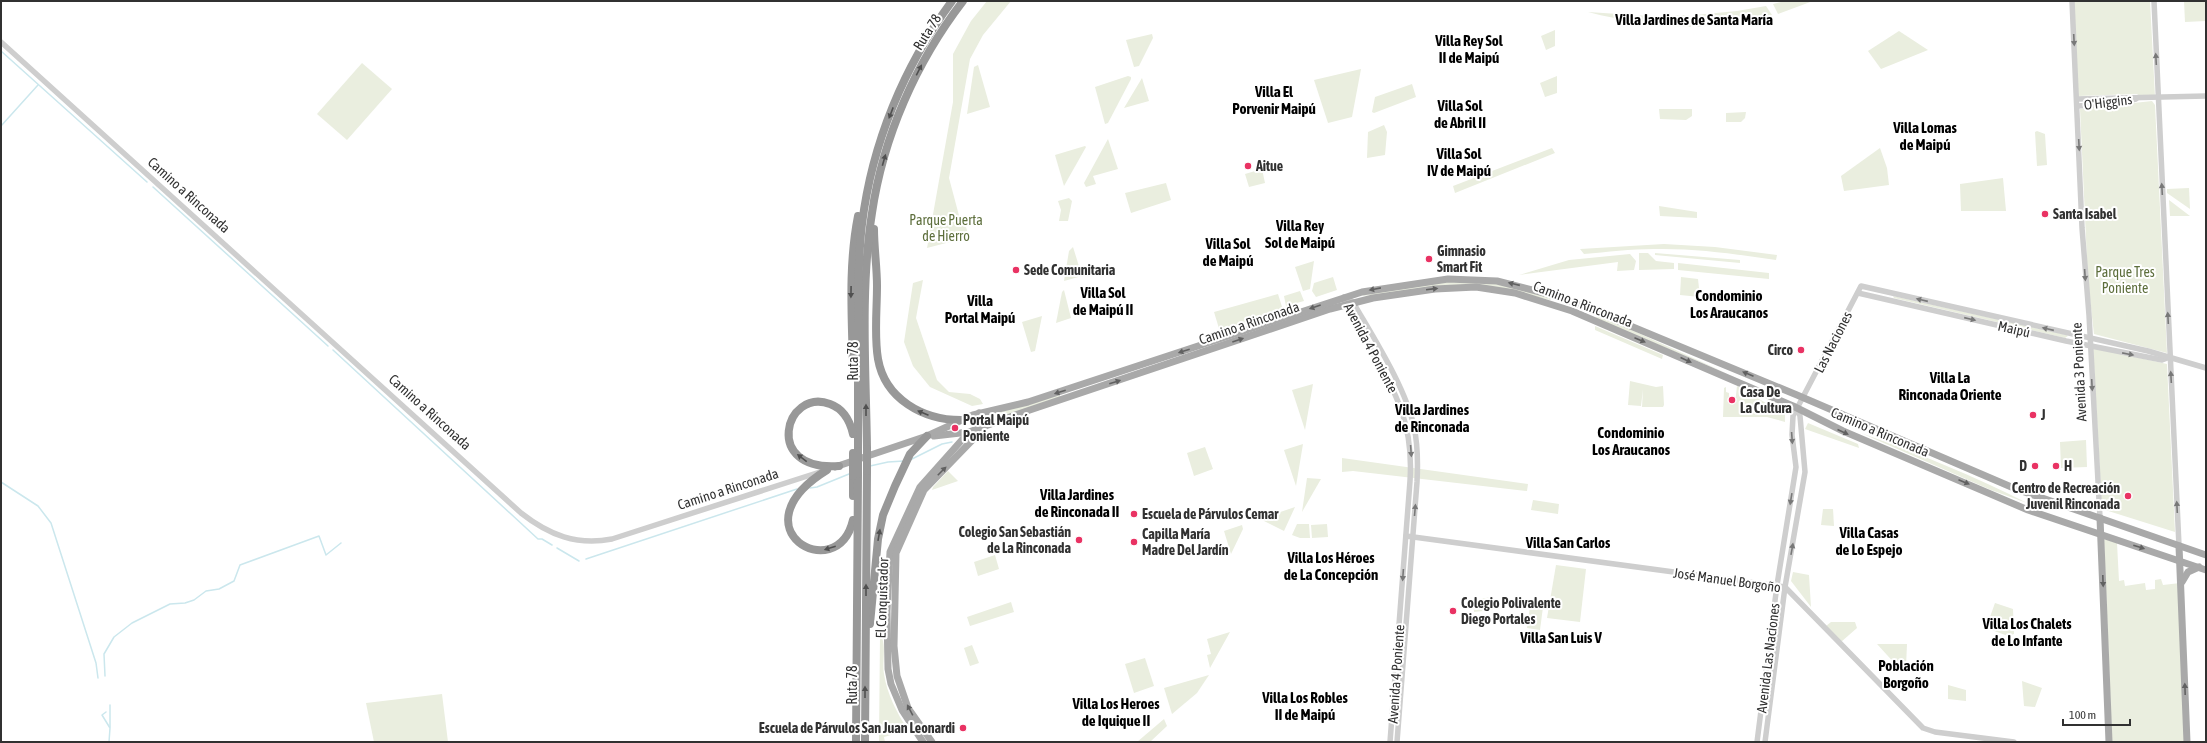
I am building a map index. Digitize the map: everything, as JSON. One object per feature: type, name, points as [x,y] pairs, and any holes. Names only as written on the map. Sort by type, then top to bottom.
[{"type":"highway","name":"Ruta 78","points":[[865,742],[867,472],[859,451],[859,257],[862,223],[872,171],[888,119],[906,77],[924,44],[952,1]]},
{"type":"highway","name":"Ruta 78","points":[[859,451],[866,277],[870,227],[875,198],[888,145],[907,94],[933,45],[963,1]]},
{"type":"highway","points":[[853,434],[853,361],[850,323],[852,261],[859,212],[872,171]]},
{"type":"highway","points":[[875,198],[876,346],[882,374],[892,390],[916,410],[939,418],[965,418]]},
{"type":"highway","points":[[839,466],[816,465],[800,458],[790,443],[788,433],[790,423],[803,407],[813,403],[824,402],[843,412],[859,451],[855,476],[853,520],[853,592],[857,653]]},
{"type":"highway","points":[[865,671],[881,523],[890,496],[910,454],[927,436]]},
{"type":"highway","points":[[827,470],[806,484],[795,497],[788,516],[790,531],[803,545],[813,550],[825,550],[836,546],[845,538],[853,520]]},
{"type":"highway","name":"Ruta 78","points":[[855,476],[857,653],[856,742]]},
{"type":"main road","name":"Camino a Rinconada","points":[[927,436],[957,434],[984,428],[1018,414],[1381,288],[1448,279],[1480,279],[1510,283],[1552,294],[1803,398],[2007,486],[2206,555]]},
{"type":"main road","name":"Camino a Rinconada","points":[[827,470],[927,436],[979,413],[1028,402],[1347,301],[1455,287],[1486,287],[1515,293],[1572,311],[1797,409],[1843,432],[2028,510],[2203,568]]},
{"type":"main road","points":[[979,413],[985,419],[984,428]]},
{"type":"main road","points":[[965,418],[970,432]]},
{"type":"main road","name":"El Conquistador","points":[[932,742],[908,708],[897,676],[894,654],[896,552],[924,490],[984,428]]},
{"type":"main road","name":"El Conquistador","points":[[923,742],[902,710],[891,684],[888,668],[887,610],[889,557],[893,542],[920,487],[970,432]]},
{"type":"main road","points":[[957,434],[960,444]]},
{"type":"main road","name":"Avenida 3 Poniente","points":[[2100,518],[2109,742]]},
{"type":"main road","points":[[2179,546],[2182,582],[2187,742]]},
{"type":"main road","points":[[2182,582],[2188,572],[2203,568]]},
{"type":"street","name":"Avenida 3 Poniente","points":[[2072,1],[2076,99],[2100,518]]},
{"type":"street","points":[[2154,1],[2179,546]]},
{"type":"street","name":"Camino a Rinconada","points":[[1,42],[521,513],[554,534],[585,542],[612,540],[827,470]]},
{"type":"street","name":"O'Higgins","points":[[2076,99],[2206,96]]},
{"type":"street","name":"O'Higgins","points":[[2077,106],[2115,104],[2140,98]]},
{"type":"street","points":[[1862,287],[1878,298]]},
{"type":"street","name":"Maipú","points":[[1862,287],[2090,338],[2170,357],[2206,368]]},
{"type":"street","name":"Las Naciones","points":[[1803,398],[1862,287]]},
{"type":"street","name":"Maipú","points":[[1858,293],[2090,346],[2162,360],[2170,357]]},
{"type":"street","name":"Avenida 4 Poniente","points":[[1347,301],[1394,391],[1407,426],[1411,460],[1390,742]]},
{"type":"street","name":"Avenida 4 Poniente","points":[[1347,301],[1401,390],[1414,426],[1418,467],[1397,742]]},
{"type":"street","points":[[2066,341],[2070,334]]},
{"type":"street","name":"Avenida Las Naciones","points":[[1757,742],[1777,585],[1796,467],[1792,426],[1793,416],[1803,398]]},
{"type":"street","name":"Avenida Las Naciones","points":[[1765,742],[1785,587],[1806,466],[1800,416],[1797,409]]},
{"type":"street","name":"José Manuel Borgoño","points":[[1406,536],[1785,587],[1923,728],[1933,732],[2014,742]]},
{"type":"green space","name":"Parque Puerta de Hierro","points":[[987,1],[1011,1],[983,35],[970,59],[949,178],[961,223],[966,227],[969,237],[927,248],[953,102],[953,54],[971,21]]},
{"type":"green space","points":[[1785,1],[1813,1],[1778,14],[1773,4]]},
{"type":"green space","points":[[2074,1],[2150,1],[2155,96],[2141,97],[2137,94],[2078,96]]},
{"type":"green space","points":[[2184,1],[2206,1],[2206,21],[2185,22]]},
{"type":"green space","points":[[1766,6],[1772,15],[1735,23],[1697,27],[1695,15],[1737,11]]},
{"type":"green space","points":[[1588,12],[1649,16],[1689,15],[1691,27],[1639,22]]},
{"type":"green space","points":[[1555,30],[1555,46],[1546,50],[1541,36]]},
{"type":"green space","points":[[1899,31],[1928,50],[1881,69],[1868,51]]},
{"type":"green space","points":[[1152,34],[1153,38],[1139,66],[1134,67],[1126,40]]},
{"type":"green space","points":[[362,63],[392,89],[347,140],[317,114]]},
{"type":"green space","points":[[978,65],[990,107],[967,114],[974,67]]},
{"type":"green space","points":[[1361,69],[1352,117],[1328,123],[1314,80]]},
{"type":"green space","points":[[1128,76],[1131,77],[1131,79],[1108,123],[1105,124],[1095,87]]},
{"type":"green space","points":[[1557,76],[1557,93],[1545,97],[1540,83]]},
{"type":"green space","points":[[1142,78],[1149,101],[1124,108]]},
{"type":"green space","points":[[1412,84],[1416,97],[1374,113],[1372,112],[1375,97]]},
{"type":"green space","name":"Parque Tres Poniente","points":[[2152,101],[2155,105],[2167,353],[2094,334],[2088,282],[2080,109]]},
{"type":"green space","points":[[1659,109],[1692,109],[1692,116],[1686,120],[1660,119]]},
{"type":"green space","points":[[1746,112],[1745,118],[1741,122],[1726,122],[1726,113]]},
{"type":"green space","points":[[1384,125],[1387,132],[1385,155],[1367,158],[1368,132]]},
{"type":"green space","points":[[2037,131],[2045,134],[2047,165],[2037,166],[2035,132]]},
{"type":"green space","points":[[1108,139],[1118,169],[1093,176],[1096,184],[1086,187],[1084,183]]},
{"type":"green space","points":[[1085,146],[1086,147],[1064,186],[1055,155]]},
{"type":"green space","points":[[1552,148],[1555,153],[1455,193],[1453,186]]},
{"type":"green space","points":[[1880,148],[1887,168],[1889,185],[1844,191],[1841,176]]},
{"type":"green space","points":[[1262,169],[1265,183],[1249,187],[1245,174]]},
{"type":"green space","points":[[2003,178],[2006,211],[1961,211],[1960,184]]},
{"type":"green space","points":[[1166,183],[1171,200],[1131,213],[1125,193]]},
{"type":"green space","points":[[2189,188],[2190,209],[2167,193],[2167,189]]},
{"type":"green space","points":[[1069,198],[1072,201],[1068,221],[1059,221],[1061,210],[1058,201]]},
{"type":"green space","points":[[2169,200],[2190,216],[2170,216]]},
{"type":"green space","points":[[1659,206],[1697,212],[1697,218],[1660,216]]},
{"type":"green space","points":[[1664,244],[1715,247],[1777,255],[1776,260],[1685,249],[1637,250],[1584,254],[1580,249]]},
{"type":"green space","points":[[1073,247],[1082,276],[1064,281],[1069,251]]},
{"type":"green space","points":[[1639,253],[1648,253],[1656,261],[1674,263],[1674,269],[1639,270]]},
{"type":"green space","points":[[1655,253],[1740,260],[1740,263],[1655,255]]},
{"type":"green space","points":[[1630,254],[1636,261],[1634,270],[1617,271],[1618,262],[1519,275],[1569,260]]},
{"type":"green space","points":[[1314,261],[1310,289],[1303,291],[1295,267]]},
{"type":"green space","points":[[1678,263],[1769,273],[1769,279],[1678,270]]},
{"type":"green space","points":[[1333,277],[1337,290],[1316,297],[1312,291],[1314,283]]},
{"type":"green space","points":[[1681,277],[1698,279],[1700,297],[1680,295]]},
{"type":"green space","points":[[923,280],[916,318],[937,380],[949,392],[970,394],[980,399],[983,404],[972,406],[930,387],[913,366],[904,342],[913,283]]},
{"type":"green space","points":[[1451,280],[1508,285],[1552,298],[1550,300],[1497,287],[1359,296]]},
{"type":"green space","points":[[1064,290],[1071,318],[1056,323],[1062,292]]},
{"type":"green space","points":[[1300,291],[1304,301],[1286,306],[1284,296]]},
{"type":"green space","points":[[1278,294],[1283,310],[1282,316],[1221,335],[1214,312]]},
{"type":"green space","points":[[1893,296],[2068,336],[2065,338],[1894,298]]},
{"type":"green space","points":[[1599,315],[1726,373],[1597,319],[1596,317]]},
{"type":"green space","points":[[1042,316],[1035,351],[1031,352],[1022,322]]},
{"type":"green space","points":[[1595,326],[1663,355],[1662,359],[1595,330]]},
{"type":"green space","points":[[2093,348],[2167,364],[2175,532],[2102,509]]},
{"type":"green space","points":[[1630,381],[1656,387],[1663,386],[1663,407],[1642,407],[1643,389],[1641,406],[1628,405]]},
{"type":"green space","points":[[1313,384],[1305,430],[1292,390]]},
{"type":"green space","points":[[1737,386],[1760,396],[1759,399],[1766,403],[1768,399],[1785,406],[1785,422],[1767,417],[1723,417],[1724,388],[1726,387],[1726,392],[1729,393],[1729,404],[1735,404]]},
{"type":"green space","points":[[1059,394],[1060,398],[987,425],[986,415]]},
{"type":"green space","points":[[1808,423],[1858,444],[1859,448],[1805,429]]},
{"type":"green space","points":[[1861,433],[1946,465],[2027,503],[1991,490]]},
{"type":"green space","points":[[2086,440],[2087,467],[2061,468],[2060,442]]},
{"type":"green space","points":[[1303,444],[1296,486],[1284,450]]},
{"type":"green space","points":[[1205,447],[1213,469],[1194,476],[1187,453]]},
{"type":"green space","points":[[1342,458],[1528,484],[1527,491],[1353,471],[1342,472]]},
{"type":"green space","points":[[948,471],[958,481],[932,490],[933,487]]},
{"type":"green space","points":[[1307,478],[1321,479],[1302,512]]},
{"type":"green space","points":[[1533,500],[1559,504],[1558,514],[1531,510]]},
{"type":"green space","points":[[1295,507],[1284,531],[1260,519]]},
{"type":"green space","points":[[1823,509],[1833,509],[1834,526],[1821,525]]},
{"type":"green space","points":[[1297,524],[1309,524],[1310,538],[1300,538],[1292,535]]},
{"type":"green space","points":[[1327,524],[1328,537],[1312,538],[1311,525]]},
{"type":"green space","points":[[1242,525],[1243,529],[1231,554],[1224,531]]},
{"type":"green space","points":[[2104,539],[2117,543],[2119,581],[2124,580],[2125,586],[2145,583],[2146,590],[2155,589],[2155,580],[2161,579],[2163,585],[2180,583],[2185,742],[2112,742]]},
{"type":"green space","points":[[995,555],[999,569],[978,576],[974,562]]},
{"type":"green space","points":[[1556,565],[1586,569],[1580,622],[1547,618]]},
{"type":"green space","points":[[1793,572],[1809,575],[1811,607],[1791,581]]},
{"type":"green space","points":[[1492,597],[1493,610],[1474,612],[1473,600]]},
{"type":"green space","points":[[1011,602],[1014,612],[970,626],[967,617]]},
{"type":"green space","points":[[1995,603],[2013,609],[2014,634],[2008,636],[1986,628]]},
{"type":"green space","points":[[1530,606],[1543,607],[1540,630],[1527,628]]},
{"type":"green space","points":[[1831,622],[1855,622],[1857,628],[1841,642],[1826,626]]},
{"type":"green space","points":[[1230,632],[1210,668],[1207,655],[1211,654],[1207,639]]},
{"type":"green space","points":[[880,634],[883,643],[884,674],[887,689],[896,710],[908,730],[884,737],[885,742],[879,742]]},
{"type":"green space","points":[[1877,644],[1907,644],[1906,667],[1897,666]]},
{"type":"green space","points":[[972,645],[979,663],[970,666],[964,648]]},
{"type":"green space","points":[[1145,658],[1154,686],[1134,693],[1125,664]]},
{"type":"green space","points":[[1209,675],[1197,693],[1172,714],[1164,688]]},
{"type":"green space","points":[[2022,681],[2042,688],[2035,707],[2024,706]]},
{"type":"green space","points":[[1948,685],[1966,690],[1966,701],[1948,699]]},
{"type":"green space","points":[[442,694],[448,742],[374,742],[366,703]]},
{"type":"green space","points":[[1164,719],[1167,726],[1150,742],[1137,742]]},
{"type":"waterway","points":[[1,51],[147,182]]},
{"type":"waterway","points":[[1,126],[38,85]]},
{"type":"waterway","points":[[153,187],[328,346]]},
{"type":"waterway","points":[[333,350],[538,539],[542,539],[552,545]]},
{"type":"waterway","points":[[910,460],[942,444],[952,442]]},
{"type":"waterway","points":[[870,466],[888,462],[904,461]]},
{"type":"waterway","points":[[810,488],[817,487],[849,474]]},
{"type":"waterway","points":[[1,482],[38,506],[51,523],[96,663],[98,678]]},
{"type":"waterway","points":[[586,559],[797,489]]},
{"type":"waterway","points":[[105,676],[104,654],[114,637],[132,623],[170,604],[185,603],[194,600],[206,591],[219,589],[234,581],[240,565],[319,536],[326,555],[341,543]]},
{"type":"waterway","points":[[557,548],[579,561]]},
{"type":"waterway","points":[[110,705],[110,727]]},
{"type":"waterway","points":[[106,712],[102,715],[110,728],[109,742]]},
{"type":"place","name":"Aitue","points":[[1248,166]]},
{"type":"place","name":"Santa Isabel","points":[[2045,214]]},
{"type":"place","name":"Gimnasio Smart Fit","points":[[1429,259]]},
{"type":"place","name":"Sede Comunitaria","points":[[1016,270]]},
{"type":"place","name":"Circo","points":[[1801,350]]},
{"type":"place","name":"Casa De La Cultura","points":[[1732,400]]},
{"type":"place","name":"J","points":[[2033,415]]},
{"type":"place","name":"Portal Maipú Poniente","points":[[955,428]]},
{"type":"place","name":"D","points":[[2035,466]]},
{"type":"place","name":"H","points":[[2056,466]]},
{"type":"place","name":"Centro de Recreación Juvenil Rinconada","points":[[2128,496]]},
{"type":"place","name":"Escuela de Párvulos Cemar","points":[[1134,514]]},
{"type":"place","name":"Colegio San Sebastián de La Rinconada","points":[[1079,540]]},
{"type":"place","name":"Capilla María Madre Del Jardín","points":[[1134,542]]},
{"type":"place","name":"Colegio Polivalente Diego Portales","points":[[1453,611]]},
{"type":"place","name":"Escuela de Párvulos San Juan Leonardi","points":[[963,728]]},
{"type":"district","name":"Villa Jardines de Santa María","points":[[1694,20]]},
{"type":"district","name":"Villa Rey Sol II de Maipú","points":[[1469,50]]},
{"type":"district","name":"Villa El Porvenir Maipú","points":[[1274,100]]},
{"type":"district","name":"Villa Sol de Abril II","points":[[1460,114]]},
{"type":"district","name":"Villa Lomas de Maipú","points":[[1925,136]]},
{"type":"district","name":"Villa Sol IV de Maipú","points":[[1459,162]]},
{"type":"district","name":"Villa Rey Sol de Maipú","points":[[1300,234]]},
{"type":"district","name":"Villa Sol de Maipú","points":[[1228,252]]},
{"type":"district","name":"Villa Sol de Maipú II","points":[[1103,302]]},
{"type":"district","name":"Condominio Los Araucanos","points":[[1729,304]]},
{"type":"district","name":"Villa Portal Maipú","points":[[980,310]]},
{"type":"district","name":"Villa La Rinconada Oriente","points":[[1950,386]]},
{"type":"district","name":"Villa Jardines de Rinconada","points":[[1432,418]]},
{"type":"district","name":"Condominio Los Araucanos","points":[[1631,442]]},
{"type":"district","name":"Villa Jardines de Rinconada II","points":[[1077,504]]},
{"type":"district","name":"Villa Casas de Lo Espejo","points":[[1869,542]]},
{"type":"district","name":"Villa San Carlos","points":[[1568,543]]},
{"type":"district","name":"Villa Los Héroes de La Concepción","points":[[1331,566]]},
{"type":"district","name":"Villa Los Chalets de Lo Infante","points":[[2027,632]]},
{"type":"district","name":"Villa San Luis V","points":[[1561,638]]},
{"type":"district","name":"Población Borgoño","points":[[1906,674]]},
{"type":"district","name":"Villa Los Robles II de Maipú","points":[[1305,706]]},
{"type":"district","name":"Villa Los Heroes de Iquique II","points":[[1116,712]]}]
